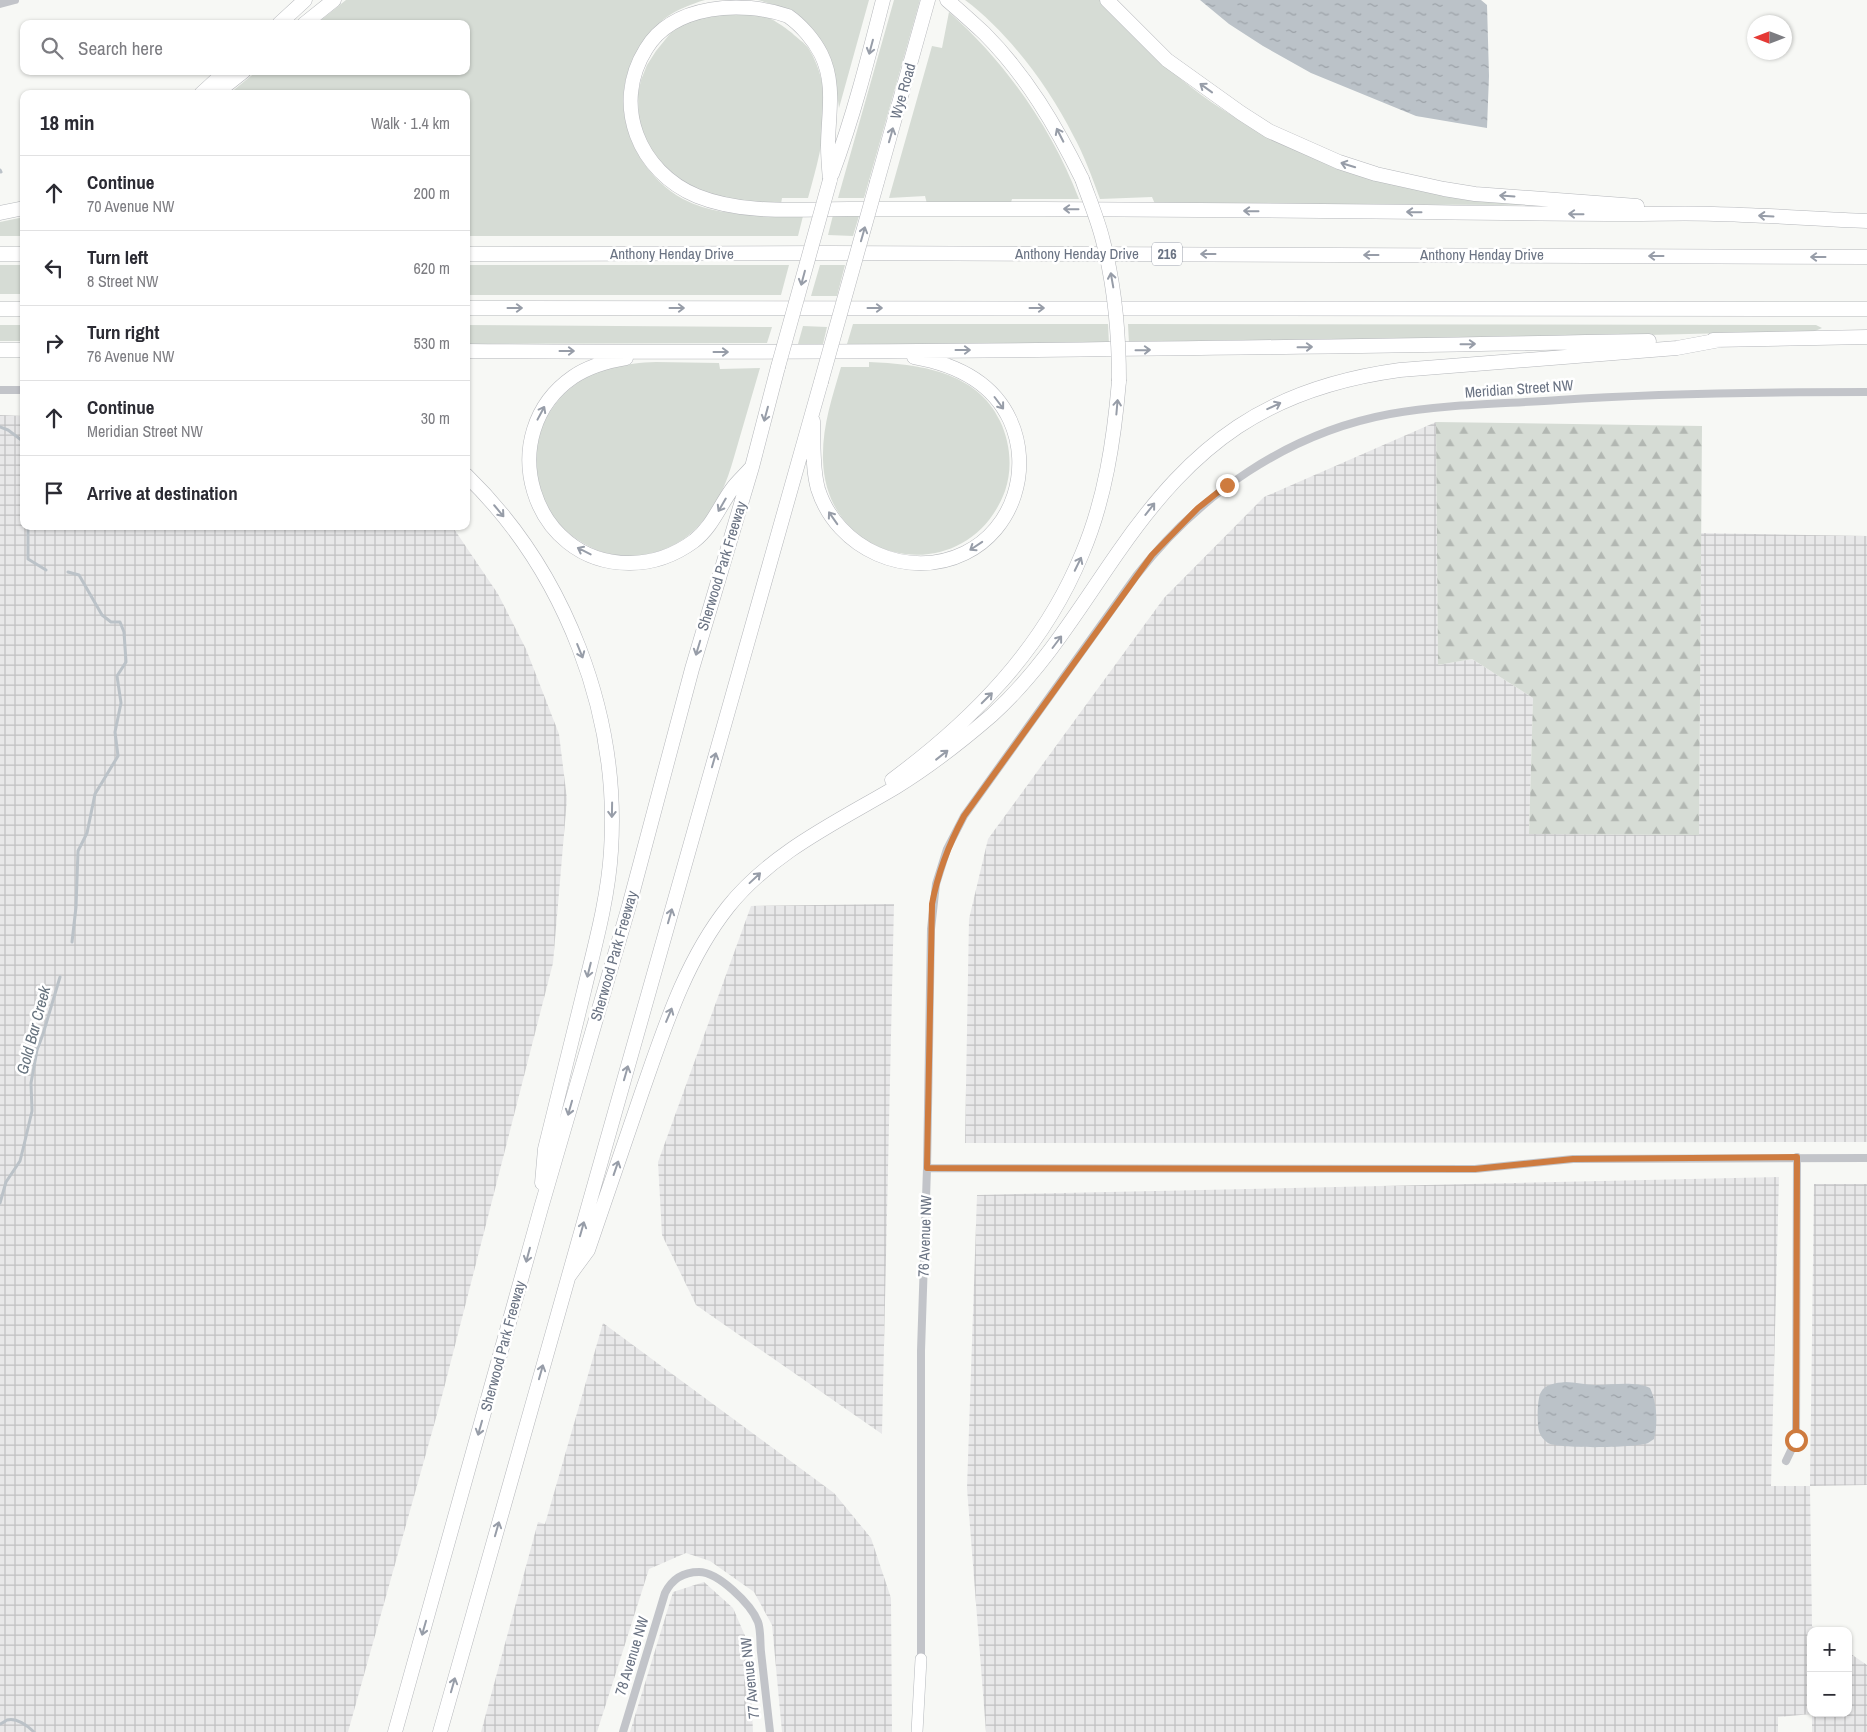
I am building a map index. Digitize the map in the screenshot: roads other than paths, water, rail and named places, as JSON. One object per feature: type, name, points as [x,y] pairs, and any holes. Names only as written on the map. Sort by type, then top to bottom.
[{"type":"highway","points":[[283,20],[305,0]]},
{"type":"highway","points":[[309,20],[334,0]]},
{"type":"highway","points":[[830,180],[870,52],[883,0]]},
{"type":"highway","name":"Wye Road","points":[[813,409],[928,0]]},
{"type":"highway","points":[[827,828],[903,772],[968,717],[1004,681],[1032,644],[1068,584],[1082,554],[1092,527],[1108,467],[1114,431],[1119,381],[1118,336],[1110,270],[1103,239],[1082,179],[1057,129],[1022,77],[985,34],[947,0]]},
{"type":"highway","points":[[1107,0],[1167,60],[1241,113],[1269,131],[1339,162],[1408,182],[1475,194],[1712,214]]},
{"type":"highway","points":[[830,180],[828,145],[831,116],[830,86],[822,56],[807,33],[788,16],[766,6],[744,2],[722,2],[699,7],[667,26],[646,49],[635,74],[630,103],[632,121],[638,141],[650,161],[663,175],[678,186],[699,197],[724,204],[759,208],[797,209],[1712,214],[1867,221]]},
{"type":"highway","points":[[205,90],[222,75]]},
{"type":"highway","points":[[220,90],[239,75]]},
{"type":"highway","name":"Sherwood Park Freeway","points":[[395,1732],[541,1208],[628,906],[692,669],[752,467],[830,180]]},
{"type":"highway","points":[[0,213],[20,209]]},
{"type":"highway","name":"Anthony Henday Drive","points":[[470,254],[838,253],[1867,257]]},
{"type":"highway","points":[[0,254],[20,254]]},
{"type":"highway","points":[[0,308],[20,308]]},
{"type":"highway","points":[[470,308],[1867,309]]},
{"type":"highway","points":[[470,351],[1136,350],[1867,337]]},
{"type":"highway","points":[[568,1276],[588,1250],[666,1024],[682,986],[702,947],[727,908],[771,864],[924,769],[994,713],[1049,653],[1118,552],[1160,496],[1207,448],[1230,431],[1267,409],[1295,396],[1323,386],[1379,373],[1678,348],[1720,340]]},
{"type":"highway","points":[[0,350],[20,350]]},
{"type":"highway","points":[[813,409],[815,468],[818,487],[824,506],[847,535],[875,554],[912,563],[949,559],[966,553],[984,540],[1006,515],[1017,487],[1020,472],[1019,445],[1008,414],[987,388],[974,378],[946,364],[913,357],[896,351]]},
{"type":"highway","points":[[655,352],[606,362],[589,369],[573,377],[544,407],[530,444],[528,466],[532,487],[538,503],[557,532],[572,545],[603,560],[639,563],[667,557],[694,541],[706,529],[732,489],[752,467]]},
{"type":"highway","points":[[440,1732],[813,409]]},
{"type":"highway","points":[[470,479],[506,519],[531,554],[555,594],[572,632],[584,663],[601,724],[612,798],[611,852],[603,910],[545,1149],[541,1208]]},
{"type":"street","points":[[0,4],[15,0]]},
{"type":"street","points":[[0,390],[20,390]]},
{"type":"street","name":"Meridian Street NW","points":[[1198,508],[1234,480],[1293,446],[1340,427],[1388,414],[1432,408],[1655,394],[1867,392]]},
{"type":"street","name":"76 Avenue NW","points":[[917,1732],[921,1659],[921,1351],[932,904],[936,884],[947,849],[964,816],[1136,576],[1167,538],[1198,508]]},
{"type":"street","points":[[1786,1461],[1796,1440],[1797,1157]]},
{"type":"street","points":[[927,1168],[1475,1169],[1573,1159],[1867,1158]]},
{"type":"street","name":"77 Avenue NW","points":[[668,1587],[680,1575],[689,1572],[704,1572],[739,1594],[758,1622],[770,1732]]},
{"type":"street","name":"78 Avenue NW","points":[[623,1732],[668,1587]]},
{"type":"street","name":"76 Avenue NW","points":[[921,1659],[925,1732]]},
{"type":"water","points":[[1200,0],[1481,0],[1487,5],[1489,76],[1487,128],[1416,116],[1311,73],[1229,24]]},
{"type":"water","points":[[1565,1382],[1596,1385],[1631,1384],[1650,1388],[1656,1413],[1654,1439],[1641,1445],[1614,1447],[1581,1447],[1548,1443],[1541,1436],[1538,1428],[1540,1395],[1543,1389],[1548,1386]]},
{"type":"waterway","name":"Gold Bar Creek","points":[[0,427],[8,430],[20,439]]},
{"type":"waterway","name":"Gold Bar Creek","points":[[28,530],[28,559],[46,570]]},
{"type":"waterway","name":"Gold Bar Creek","points":[[68,572],[79,575],[102,615],[111,622],[120,622],[124,632],[126,662],[117,676],[121,703],[115,732],[118,756],[95,794],[87,833],[78,851],[76,907],[72,942]]},
{"type":"waterway","name":"Gold Bar Creek","points":[[0,1203],[6,1182],[20,1161],[32,1111],[31,1083],[37,1050],[60,977]]},
{"type":"waterway","name":"Gold Bar Creek","points":[[0,1724],[10,1719],[18,1721],[34,1732]]}]
